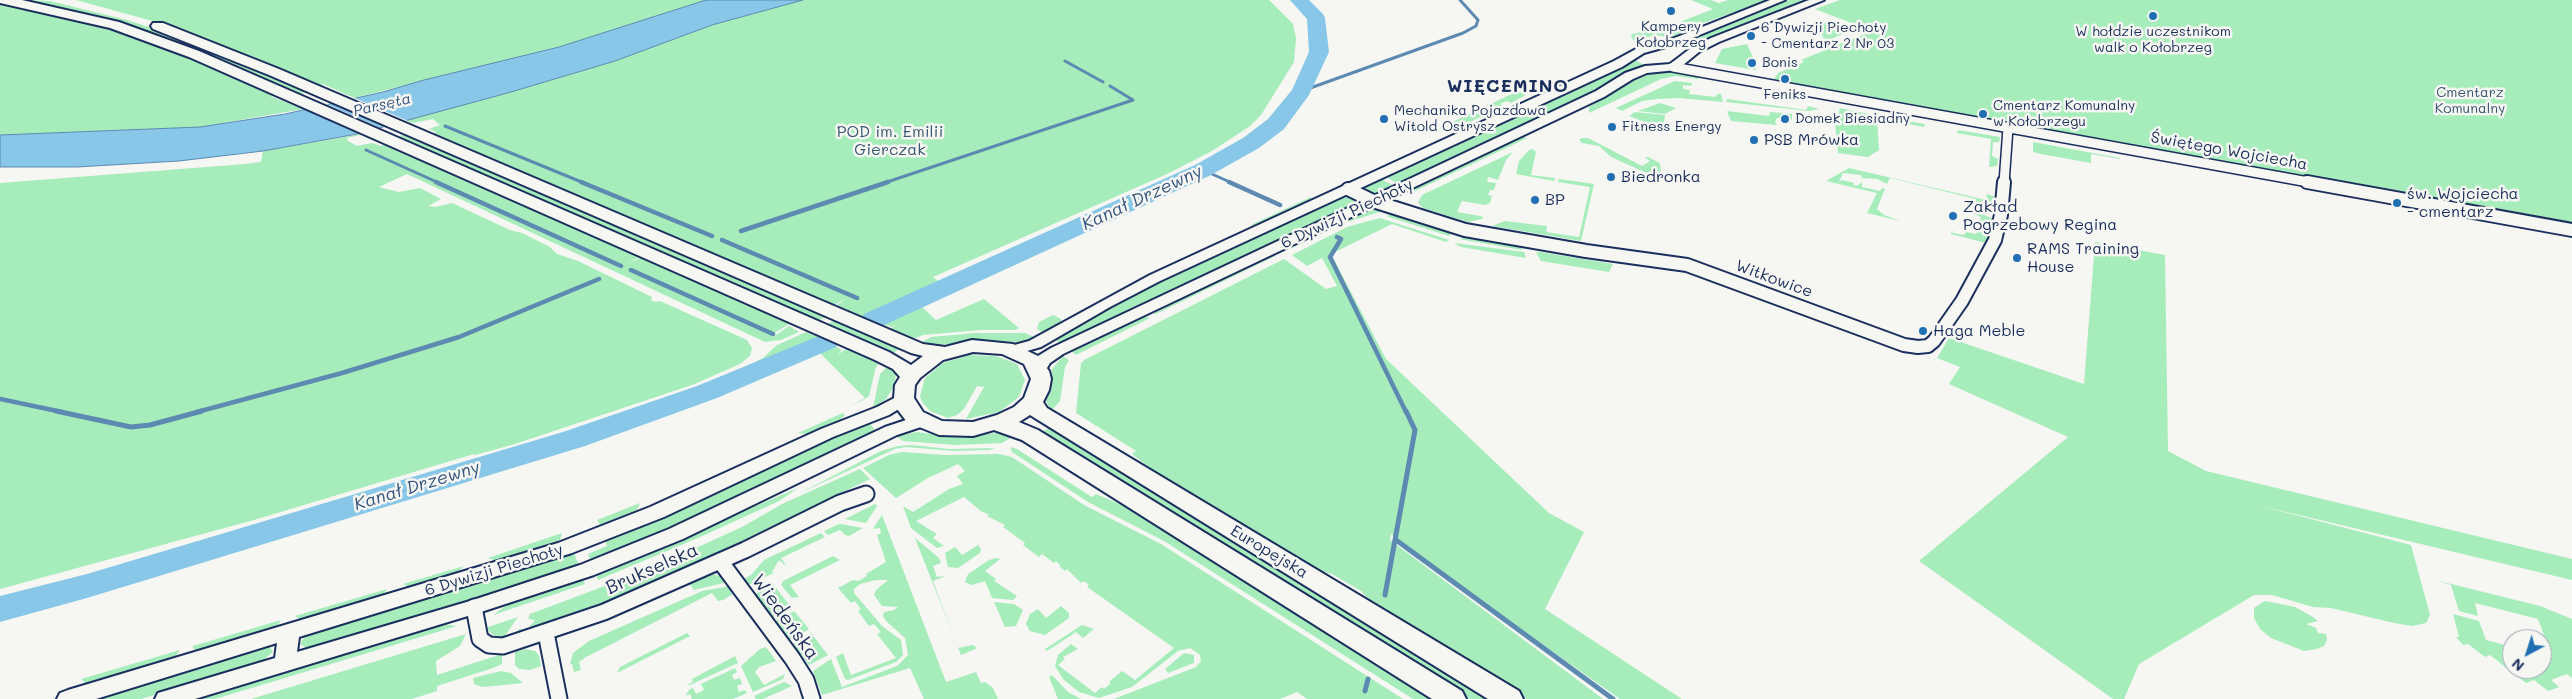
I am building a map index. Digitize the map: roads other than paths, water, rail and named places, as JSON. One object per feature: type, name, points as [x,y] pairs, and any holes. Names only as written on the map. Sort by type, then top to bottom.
[{"type":"main road","points":[[4,0],[123,28],[182,49],[890,359],[900,364],[910,376]]},
{"type":"main road","points":[[60,0],[127,16],[177,32],[317,90],[918,349],[943,353]]},
{"type":"main road","points":[[981,345],[1013,350],[1028,358],[1038,369],[1040,385],[1032,402],[1017,414],[997,424],[956,430],[934,426],[921,421],[908,409],[904,398],[904,389],[910,376],[921,365],[943,353],[981,345]]},
{"type":"main road","name":"Europejska","points":[[1032,402],[1040,413],[1059,426],[1510,699]]},
{"type":"main road","name":"Europejska","points":[[997,424],[1010,426],[1030,435],[1453,699]]},
{"type":"street","name":"6 Dywizji Piechoty","points":[[1013,350],[1035,344],[1121,295],[1640,51],[1650,49],[1780,0]]},
{"type":"street","name":"6 Dywizji Piechoty","points":[[1038,369],[1044,360],[1057,351],[1609,89],[1633,74],[1671,65],[1715,40],[1819,0]]},
{"type":"street","points":[[1636,54],[1642,63],[1671,65],[1672,53],[1650,49]]},
{"type":"street","name":"Świętego Wojciecha","points":[[1671,65],[2572,230]]},
{"type":"street","name":"Witkowice","points":[[1348,189],[1373,201],[1437,222],[1481,233],[1688,266],[1904,345],[1918,348],[1928,346],[1962,301],[1996,240],[2001,215],[2008,128]]},
{"type":"street","name":"6 Dywizji Piechoty","points":[[68,699],[486,574],[583,542],[664,508],[827,433],[883,411],[904,398]]},
{"type":"street","name":"6 Dywizji Piechoty","points":[[166,699],[474,607],[567,577],[632,553],[891,431],[921,421]]},
{"type":"street","name":"Brukselska","points":[[474,607],[480,639],[489,645],[503,646],[546,633],[619,606],[720,561],[840,503],[866,494]]},
{"type":"street","name":"Wiedeńska","points":[[720,561],[792,658],[806,680],[812,699]]},
{"type":"street","points":[[286,663],[289,633]]},
{"type":"street","points":[[546,633],[559,699]]},
{"type":"water","name":"Parsęta","points":[[706,0],[803,0],[712,25],[615,61],[511,92],[357,134],[263,151],[179,161],[77,167],[0,167],[0,135],[200,127],[285,114],[383,92],[559,47]]},
{"type":"waterway","name":"Kanał Drzewny","points":[[873,320],[1203,170],[1251,143],[1276,124],[1302,91],[1319,52],[1316,18],[1299,0]]},
{"type":"waterway","points":[[1302,91],[1463,33],[1476,26],[1478,20],[1460,0]]},
{"type":"waterway","points":[[1065,61],[1103,82]]},
{"type":"waterway","points":[[884,183],[1133,100],[1110,86]]},
{"type":"waterway","points":[[445,126],[584,183]]},
{"type":"waterway","points":[[366,150],[439,183]]},
{"type":"waterway","points":[[1203,170],[1232,183]]},
{"type":"waterway","points":[[436,182],[621,266]]},
{"type":"waterway","points":[[581,182],[712,236]]},
{"type":"waterway","points":[[741,231],[888,182]]},
{"type":"waterway","points":[[1229,182],[1280,205]]},
{"type":"waterway","points":[[1337,237],[1341,239],[1330,257],[1406,412]]},
{"type":"waterway","points":[[722,240],[857,298]]},
{"type":"waterway","points":[[631,270],[773,334]]},
{"type":"waterway","points":[[197,412],[342,373],[459,337],[599,279]]},
{"type":"waterway","name":"Kanał Drzewny","points":[[0,609],[87,586],[574,439],[707,392],[826,341]]},
{"type":"waterway","points":[[0,399],[62,412]]},
{"type":"waterway","points":[[56,411],[131,427],[150,425],[202,411]]},
{"type":"waterway","points":[[1385,595],[1415,430],[1406,411]]},
{"type":"waterway","points":[[1396,540],[1613,699]]},
{"type":"waterway","points":[[1365,691],[1368,679]]},
{"type":"place","name":"Kampery Kołobrzeg","points":[[1671,11]]},
{"type":"place","name":"W hołdzie uczestnikom walk o Kołobrzeg","points":[[2153,16]]},
{"type":"place","name":"6 Dywizji Piechoty - Cmentarz 2 Nr 03","points":[[1751,36]]},
{"type":"place","name":"Bonis","points":[[1752,63]]},
{"type":"place","name":"Feniks","points":[[1785,79]]},
{"type":"place","name":"Cmentarz Komunalny w Kołobrzegu","points":[[1983,114]]},
{"type":"place","name":"Mechanika Pojazdowa Witold Ostrysz","points":[[1384,119]]},
{"type":"place","name":"Domek Biesiadny","points":[[1785,119]]},
{"type":"place","name":"Fitness Energy","points":[[1612,127]]},
{"type":"place","name":"PSB Mrówka","points":[[1754,140]]},
{"type":"place","name":"Biedronka","points":[[1611,177]]},
{"type":"place","name":"BP","points":[[1535,200]]},
{"type":"place","name":"św. Wojciecha - cmentarz","points":[[2397,203]]},
{"type":"place","name":"Zakład Pogrzebowy Regina","points":[[1953,216]]},
{"type":"place","name":"RAMS Training House","points":[[2017,258]]},
{"type":"place","name":"Haga Meble","points":[[1923,331]]},
{"type":"district","name":"WIĘCEMINO","points":[[1508,86]]},
{"type":"park label","name":"Cmentarz Komunalny","points":[[2470,102]]},
{"type":"park label","name":"POD im. Emilii Gierczak","points":[[890,141]]}]
